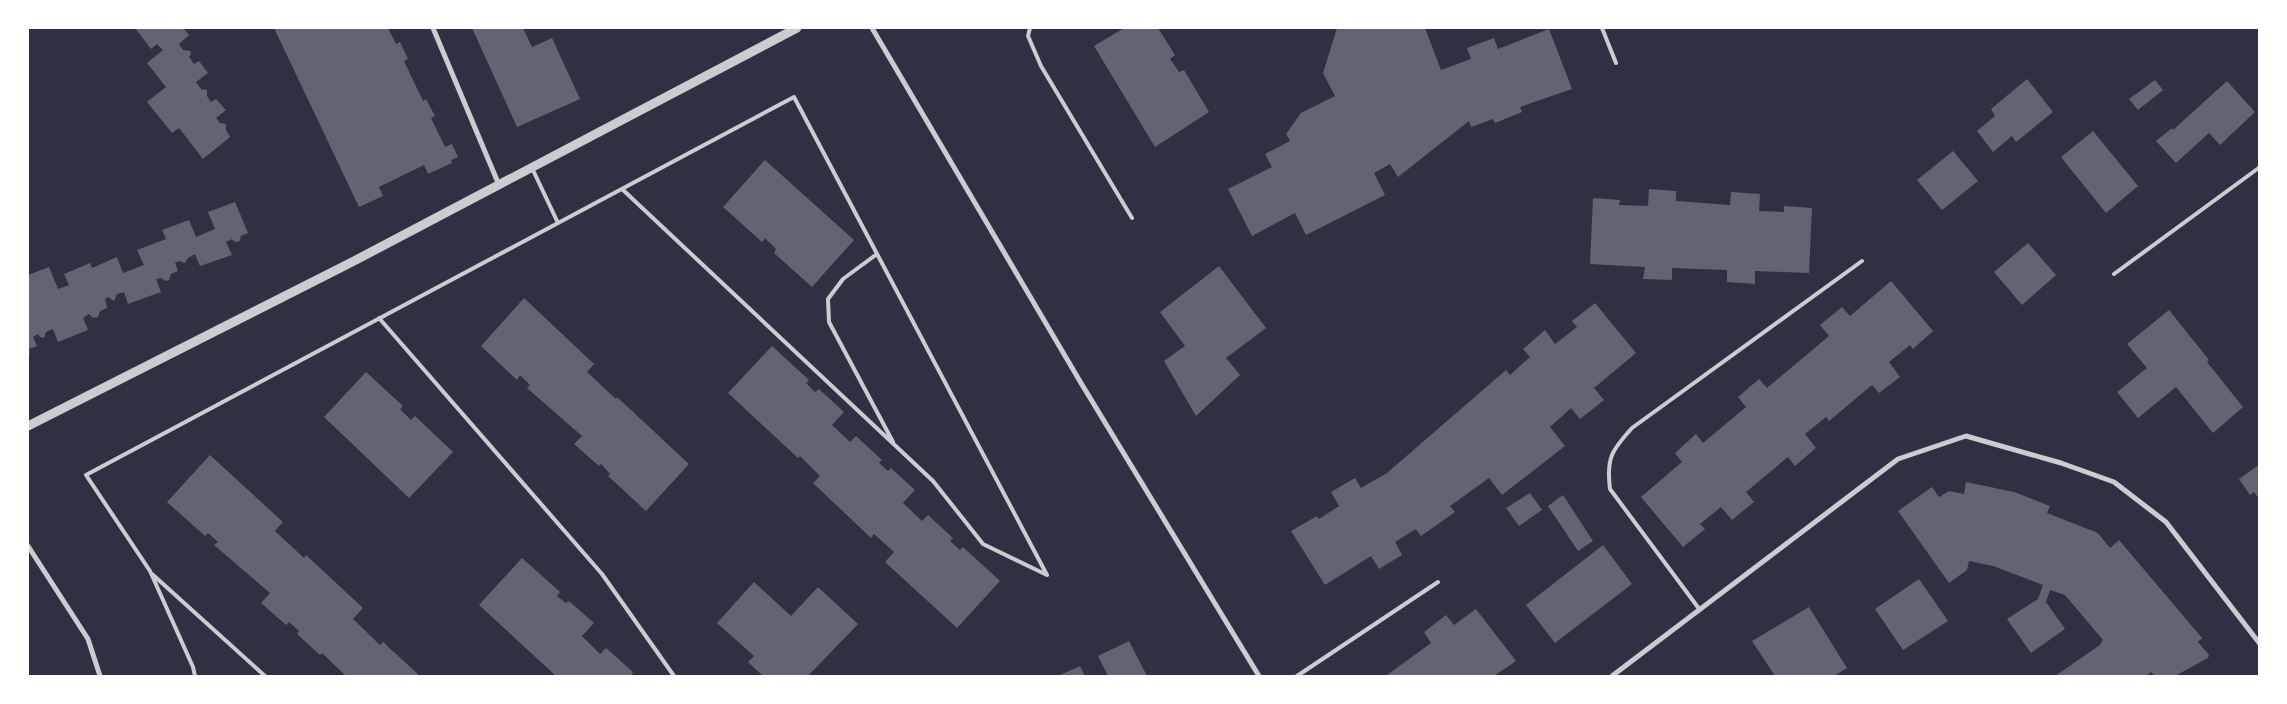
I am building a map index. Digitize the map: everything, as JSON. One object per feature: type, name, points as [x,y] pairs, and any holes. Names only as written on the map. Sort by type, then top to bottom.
[{"type":"street","points":[[433,28],[499,185]]},
{"type":"street","points":[[28,426],[354,261],[797,28]]},
{"type":"street","points":[[872,28],[1086,391],[1259,676]]},
{"type":"street","points":[[1612,676],[1898,459],[1966,436],[2061,463],[2114,482],[2166,522],[2260,644]]},
{"type":"street","points":[[28,546],[88,639],[100,676]]},
{"type":"lane","points":[[1030,28],[1028,36],[1041,66],[1132,218]]},
{"type":"lane","points":[[1602,28],[1616,63]]},
{"type":"lane","points":[[195,676],[193,667],[150,572],[86,475],[794,97],[1047,575],[984,544],[933,481],[622,189]]},
{"type":"lane","points":[[2114,274],[2260,167]]},
{"type":"lane","points":[[532,168],[558,223]]},
{"type":"lane","points":[[877,254],[843,279],[828,299],[829,322],[895,446]]},
{"type":"lane","points":[[1700,610],[1610,489],[1608,469],[1615,447],[1632,428],[1862,261]]},
{"type":"lane","points":[[379,318],[602,574],[674,676]]},
{"type":"lane","points":[[150,572],[265,676]]},
{"type":"lane","points":[[1297,676],[1438,582]]},
{"type":"building","points":[[135,28],[183,28],[189,35],[179,44],[183,50],[190,51],[189,57],[194,64],[199,61],[208,73],[196,82],[201,89],[207,90],[207,96],[211,102],[216,99],[226,110],[216,118],[220,123],[226,124],[226,130],[230,137],[203,159],[179,128],[172,133],[147,102],[166,87],[147,63],[163,50],[157,44],[151,49]]},
{"type":"building","points":[[274,28],[388,28],[396,44],[400,42],[408,59],[404,61],[423,101],[426,99],[435,116],[431,118],[445,147],[452,144],[458,157],[451,160],[452,163],[428,174],[424,165],[379,187],[383,196],[359,207]]},
{"type":"building","points":[[472,28],[523,28],[532,47],[552,38],[580,99],[517,127]]},
{"type":"building","points":[[1124,28],[1158,28],[1175,55],[1170,59],[1179,72],[1184,70],[1209,112],[1155,147],[1094,46]]},
{"type":"building","points":[[1337,28],[1425,28],[1441,70],[1471,59],[1467,48],[1494,38],[1498,49],[1549,29],[1572,89],[1520,107],[1522,112],[1495,123],[1493,119],[1471,127],[1469,121],[1398,177],[1390,164],[1374,173],[1385,195],[1306,235],[1295,213],[1252,236],[1228,189],[1272,167],[1265,154],[1290,141],[1286,134],[1301,113],[1335,96],[1323,73]]},
{"type":"building","points":[[2027,79],[2053,112],[2016,142],[2012,136],[1993,152],[1977,131],[1995,116],[1991,109]]},
{"type":"building","points":[[2155,80],[2163,90],[2138,110],[2129,99]]},
{"type":"building","points":[[2227,81],[2255,112],[2220,145],[2209,133],[2176,163],[2156,141],[2172,128],[2173,130]]},
{"type":"building","points":[[2093,131],[2138,186],[2106,213],[2061,157]]},
{"type":"building","points":[[1953,151],[1978,181],[1942,210],[1917,180]]},
{"type":"building","points":[[765,160],[854,240],[812,287],[774,253],[776,249],[765,238],[762,242],[723,207]]},
{"type":"building","points":[[1649,189],[1676,191],[1676,201],[1730,205],[1731,192],[1760,194],[1759,211],[1784,212],[1784,206],[1812,208],[1809,273],[1755,271],[1755,284],[1727,282],[1727,270],[1672,268],[1672,280],[1643,279],[1645,267],[1590,264],[1593,198],[1620,200],[1619,205],[1648,206]]},
{"type":"building","points":[[235,202],[248,233],[241,236],[240,241],[235,242],[232,239],[226,242],[232,255],[200,266],[195,254],[188,258],[185,263],[179,261],[175,263],[178,271],[171,274],[169,280],[156,279],[161,292],[128,304],[124,292],[117,294],[114,301],[108,297],[105,299],[107,308],[100,311],[98,317],[93,318],[89,314],[83,318],[88,330],[58,342],[53,329],[46,332],[44,338],[38,334],[33,337],[37,346],[29,349],[30,354],[28,356],[28,275],[49,267],[58,289],[69,285],[64,274],[90,263],[92,268],[117,257],[123,273],[144,265],[137,250],[166,239],[162,230],[189,220],[196,237],[215,229],[208,212]]},
{"type":"building","points":[[2028,243],[2056,275],[2022,305],[1994,272]]},
{"type":"building","points":[[1219,266],[1266,328],[1226,358],[1240,375],[1196,416],[1164,361],[1185,346],[1160,312]]},
{"type":"building","points":[[1891,281],[1933,331],[1913,349],[1910,345],[1889,362],[1900,377],[1879,393],[1872,385],[1829,421],[1826,417],[1805,434],[1816,448],[1795,466],[1788,457],[1746,492],[1754,502],[1732,520],[1721,507],[1700,524],[1705,529],[1683,547],[1641,497],[1682,462],[1675,453],[1696,434],[1703,443],[1746,407],[1738,397],[1759,379],[1767,388],[1829,336],[1820,325],[1842,307],[1850,316]]},
{"type":"building","points":[[524,298],[594,364],[587,372],[616,399],[617,397],[689,464],[646,511],[608,476],[610,474],[601,464],[599,466],[574,444],[582,436],[527,388],[530,385],[520,375],[517,380],[481,346]]},
{"type":"building","points":[[1595,303],[1636,353],[1594,388],[1604,400],[1580,419],[1571,408],[1550,427],[1565,446],[1502,495],[1489,478],[1450,506],[1455,512],[1421,536],[1416,529],[1395,542],[1402,555],[1379,569],[1371,556],[1325,585],[1291,531],[1317,516],[1319,519],[1339,506],[1331,492],[1355,478],[1361,488],[1387,473],[1506,370],[1510,375],[1530,357],[1523,349],[1545,330],[1555,344],[1577,327],[1572,321]]},
{"type":"building","points":[[2169,310],[2243,407],[2213,433],[2176,387],[2138,418],[2117,392],[2147,368],[2127,344]]},
{"type":"building","points":[[772,346],[809,380],[806,383],[815,392],[819,389],[844,412],[832,425],[850,442],[856,436],[882,460],[879,463],[888,471],[891,468],[915,490],[903,503],[922,521],[928,515],[953,538],[950,541],[960,550],[963,547],[1000,581],[957,628],[885,562],[894,552],[874,534],[871,538],[813,483],[820,476],[728,393]]},
{"type":"building","points":[[366,372],[403,406],[400,409],[411,420],[415,416],[453,452],[409,498],[324,417]]},
{"type":"building","points":[[210,455],[283,522],[275,531],[304,558],[306,555],[363,608],[353,619],[380,645],[383,642],[420,676],[346,676],[322,653],[320,655],[297,634],[299,631],[289,622],[286,625],[261,603],[270,593],[214,545],[218,542],[208,533],[205,536],[167,502]]},
{"type":"building","points":[[2260,464],[2260,500],[2254,492],[2250,495],[2239,479]]},
{"type":"building","points":[[1966,482],[2014,492],[2050,506],[2047,513],[2098,533],[2110,548],[2119,540],[2202,638],[2198,642],[2209,655],[2208,658],[2175,676],[2155,676],[2151,672],[2146,676],[2055,676],[2100,645],[2103,640],[2065,595],[2050,590],[2046,602],[2065,629],[2031,653],[2007,619],[2038,599],[2043,585],[1993,566],[1969,561],[1967,570],[1949,583],[1898,511],[1932,487],[1939,497],[1949,491],[1964,494]]},
{"type":"building","points":[[1530,493],[1542,510],[1519,526],[1506,508]]},
{"type":"building","points":[[1563,495],[1593,541],[1578,551],[1548,506]]},
{"type":"building","points":[[1603,545],[1632,584],[1555,643],[1526,605]]},
{"type":"building","points":[[522,558],[560,592],[557,596],[566,603],[569,601],[594,623],[582,636],[600,654],[606,648],[633,672],[631,676],[556,676],[479,605]]},
{"type":"building","points":[[1919,579],[1948,621],[1903,650],[1875,609]]},
{"type":"building","points":[[754,582],[791,616],[818,587],[858,624],[808,676],[763,676],[748,662],[754,656],[717,623]]},
{"type":"building","points":[[1809,607],[1847,668],[1834,676],[1775,676],[1752,641]]},
{"type":"building","points":[[1476,609],[1516,661],[1494,676],[1387,675],[1431,643],[1424,632],[1446,615],[1454,625]]},
{"type":"building","points":[[1129,641],[1147,676],[1108,676],[1098,656]]},
{"type":"building","points":[[1080,666],[1085,676],[1058,676]]}]
